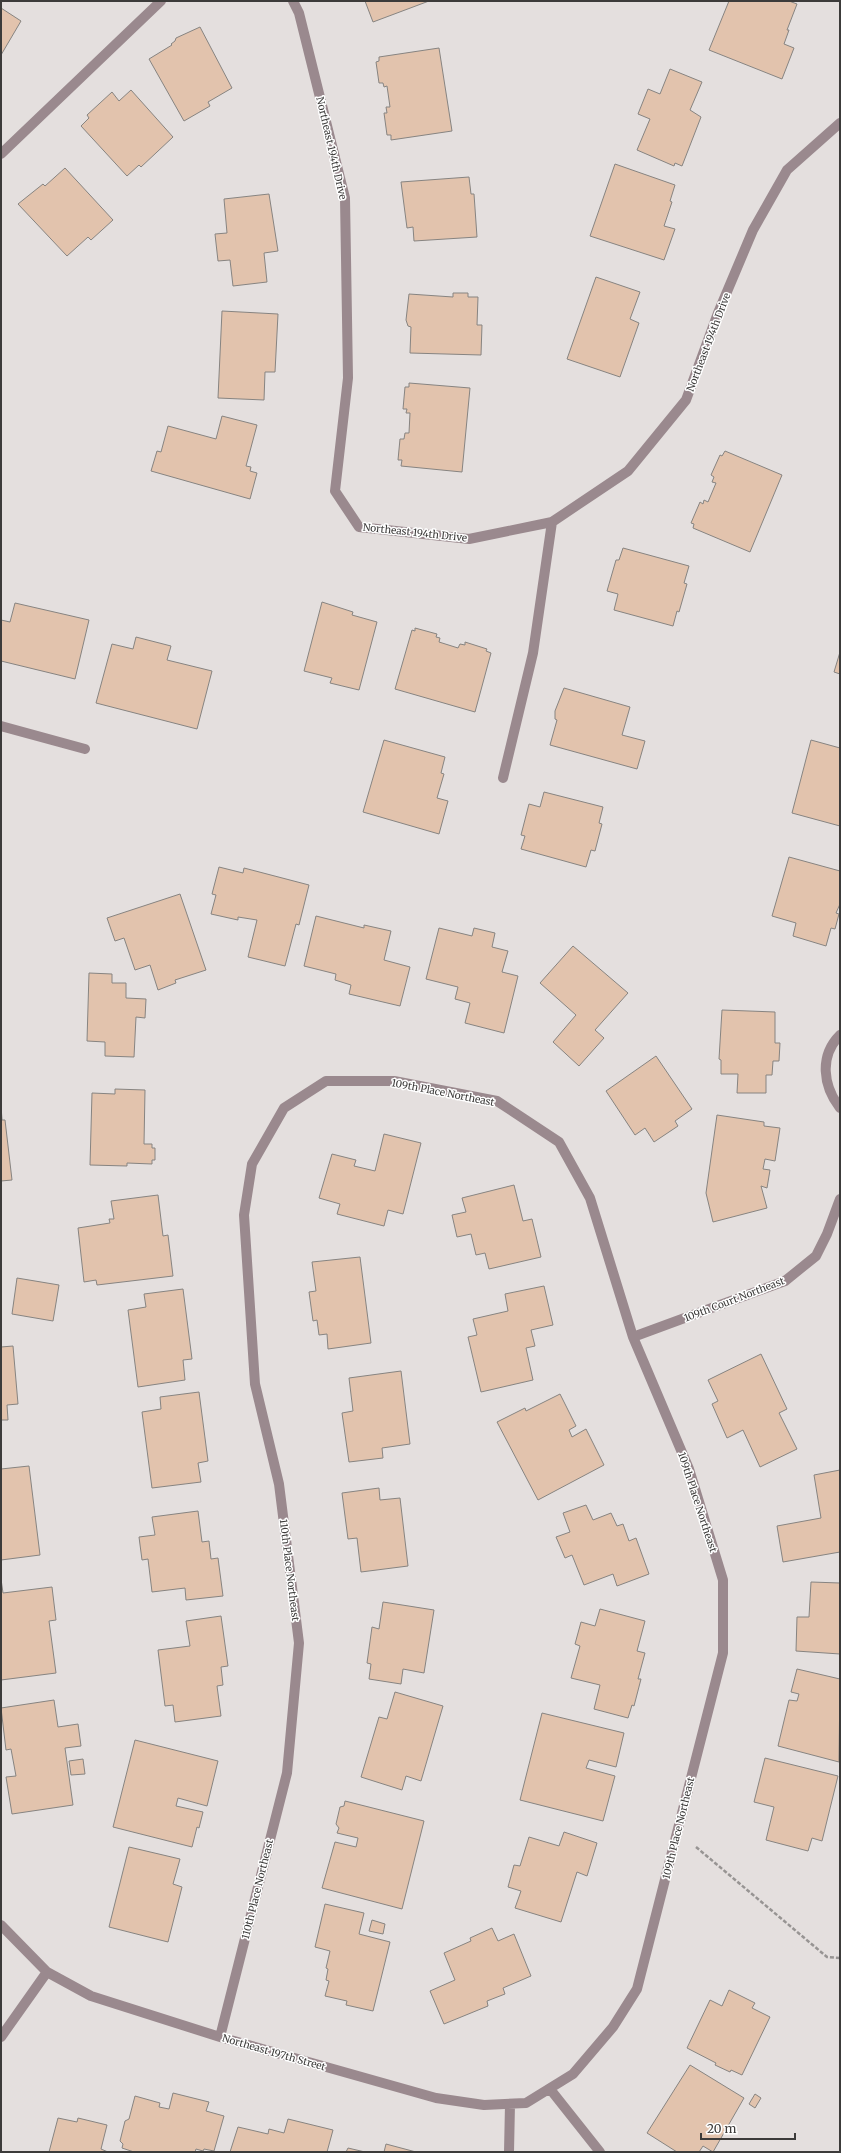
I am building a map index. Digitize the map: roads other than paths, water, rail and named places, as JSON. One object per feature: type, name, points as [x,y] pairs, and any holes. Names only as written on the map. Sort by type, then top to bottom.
[{"type":"street","points":[[1,154],[160,1]]},
{"type":"street","name":"Northeast 194th Drive","points":[[293,1],[299,13],[345,198],[348,378],[335,491],[359,527],[469,539],[552,522],[628,471],[686,400],[718,313],[753,230],[787,170],[840,124]]},
{"type":"street","points":[[502,778],[533,653],[552,522]]},
{"type":"street","points":[[1,726],[84,750]]},
{"type":"street","points":[[840,1035],[828,1052],[825,1067],[826,1083],[832,1097],[840,1108]]},
{"type":"street","name":"109th Place Northeast","points":[[284,1108],[326,1081],[394,1081],[497,1101],[559,1142],[590,1198],[633,1337],[688,1470],[723,1580],[724,1653],[637,1989],[613,2027],[573,2074],[526,2103]]},
{"type":"street","name":"110th Place Northeast","points":[[220,2037],[287,1773],[300,1643],[279,1484],[254,1384],[244,1215],[252,1164],[284,1108]]},
{"type":"street","name":"109th Court Northeast","points":[[633,1337],[785,1281],[816,1256],[828,1234],[840,1199]]},
{"type":"street","name":"Northeast 197th Street","points":[[1,1925],[47,1972],[91,1996],[220,2037],[436,2098],[484,2105],[526,2103]]},
{"type":"street","points":[[1,2037],[47,1972]]},
{"type":"street","points":[[550,2089],[600,2152]]},
{"type":"street","points":[[509,2152],[510,2104]]}]
